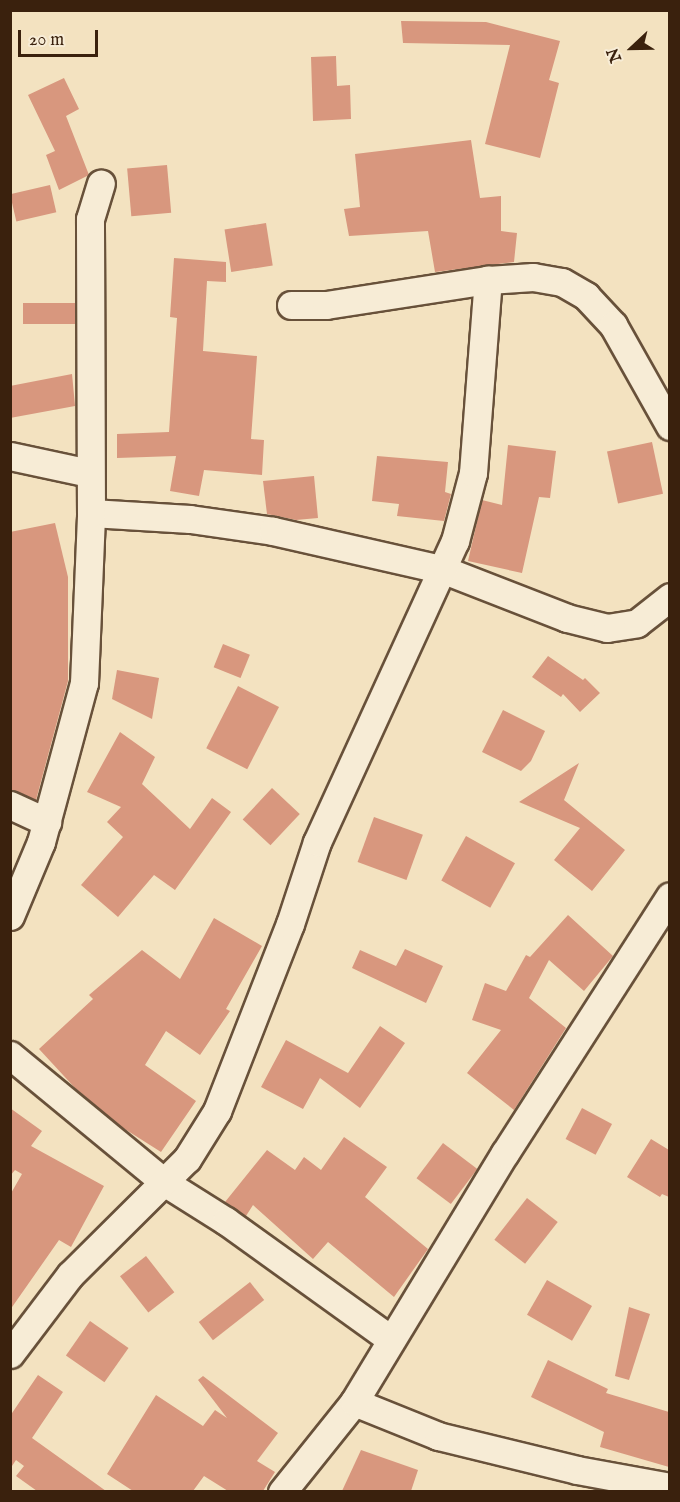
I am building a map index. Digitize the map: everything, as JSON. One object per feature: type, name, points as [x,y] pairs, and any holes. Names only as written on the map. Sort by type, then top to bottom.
[{"type":"street","points":[[10,916],[47,822],[84,683],[91,513],[89,473],[90,219],[101,184]]},
{"type":"street","points":[[291,305],[326,305],[488,280],[533,277],[562,282],[586,296],[613,325],[669,426]]},
{"type":"street","points":[[10,1354],[70,1275],[187,1159],[217,1111],[290,924],[316,842],[444,570],[473,472],[488,280]]},
{"type":"street","points":[[10,456],[89,473]]},
{"type":"street","points":[[91,513],[190,519],[273,531],[444,570],[567,618],[607,628],[638,623],[669,597]]},
{"type":"street","points":[[10,805],[47,822]]},
{"type":"street","points":[[282,1491],[354,1401],[390,1339],[669,896]]},
{"type":"street","points":[[10,1055],[164,1182],[226,1221],[390,1339]]},
{"type":"street","points":[[354,1401],[438,1436],[577,1470],[669,1487]]},
{"type":"building","points":[[401,21],[486,22],[560,41],[549,80],[559,83],[540,158],[485,144],[510,45],[403,43]]},
{"type":"building","points":[[336,56],[337,86],[350,85],[351,119],[313,121],[311,57]]},
{"type":"building","points":[[64,78],[79,109],[66,116],[89,175],[59,190],[46,155],[55,151],[28,95]]},
{"type":"building","points":[[471,140],[480,198],[501,196],[501,231],[517,233],[514,262],[435,272],[428,231],[349,236],[344,209],[360,207],[355,154]]},
{"type":"building","points":[[167,165],[171,213],[131,216],[127,168]]},
{"type":"building","points":[[50,185],[56,212],[16,222],[10,194]]},
{"type":"building","points":[[266,223],[273,265],[231,272],[225,230]]},
{"type":"building","points":[[174,258],[226,262],[226,282],[207,281],[203,351],[257,356],[251,439],[264,440],[262,475],[204,470],[199,496],[170,491],[176,456],[117,458],[117,434],[169,432],[177,318],[170,317]]},
{"type":"building","points":[[23,303],[75,303],[75,324],[23,324]]},
{"type":"building","points":[[72,374],[75,406],[10,418],[10,386]]},
{"type":"building","points":[[652,442],[663,494],[618,503],[607,452]]},
{"type":"building","points":[[508,445],[556,451],[550,498],[539,497],[522,573],[468,561],[482,500],[502,505]]},
{"type":"building","points":[[377,456],[448,462],[445,492],[451,494],[444,521],[397,516],[399,504],[372,501]]},
{"type":"building","points":[[314,476],[318,518],[296,520],[267,514],[263,481]]},
{"type":"building","points":[[55,523],[68,577],[68,681],[36,800],[10,790],[10,532]]},
{"type":"building","points":[[223,644],[250,655],[241,678],[214,667]]},
{"type":"building","points":[[548,656],[583,680],[585,678],[600,693],[580,712],[563,694],[561,697],[532,677]]},
{"type":"building","points":[[117,670],[159,678],[152,719],[112,699]]},
{"type":"building","points":[[238,686],[279,707],[247,769],[206,748]]},
{"type":"building","points":[[503,710],[545,731],[531,761],[521,771],[482,752]]},
{"type":"building","points":[[120,732],[155,757],[142,784],[190,829],[212,798],[231,812],[175,890],[154,875],[118,917],[81,885],[123,837],[107,822],[121,807],[87,792]]},
{"type":"building","points":[[579,763],[564,800],[625,850],[592,891],[554,860],[580,828],[519,802]]},
{"type":"building","points":[[272,788],[300,814],[270,845],[243,819]]},
{"type":"building","points":[[374,817],[423,835],[406,880],[358,862]]},
{"type":"building","points":[[466,836],[515,863],[490,908],[441,881]]},
{"type":"building","points":[[568,915],[613,956],[584,991],[549,960],[529,998],[566,1028],[514,1110],[467,1073],[501,1030],[472,1020],[485,983],[506,991],[526,955],[530,957]]},
{"type":"building","points":[[214,918],[262,946],[226,1009],[230,1011],[200,1055],[166,1031],[145,1065],[196,1101],[161,1152],[120,1126],[75,1088],[39,1049],[93,999],[89,995],[142,950],[180,979]]},
{"type":"building","points":[[405,949],[443,966],[426,1003],[352,968],[360,950],[396,966]]},
{"type":"building","points":[[380,1026],[405,1043],[360,1108],[320,1078],[303,1109],[261,1087],[286,1040],[348,1073]]},
{"type":"building","points":[[10,1108],[42,1131],[31,1146],[104,1186],[71,1247],[59,1240],[10,1310],[10,1195],[22,1174],[15,1170],[10,1176]]},
{"type":"building","points":[[582,1108],[612,1124],[596,1155],[566,1139]]},
{"type":"building","points":[[344,1137],[387,1167],[365,1197],[428,1249],[394,1297],[328,1242],[313,1259],[253,1205],[246,1216],[225,1202],[267,1150],[295,1170],[304,1157],[321,1170]]},
{"type":"building","points":[[651,1139],[669,1150],[669,1197],[662,1194],[660,1197],[627,1177]]},
{"type":"building","points":[[443,1143],[477,1169],[451,1204],[417,1178]]},
{"type":"building","points":[[527,1198],[558,1222],[525,1264],[494,1240]]},
{"type":"building","points":[[146,1256],[174,1292],[148,1313],[120,1276]]},
{"type":"building","points":[[547,1280],[592,1306],[572,1341],[527,1315]]},
{"type":"building","points":[[250,1282],[264,1300],[213,1340],[199,1322]]},
{"type":"building","points":[[629,1307],[650,1314],[629,1380],[615,1376]]},
{"type":"building","points":[[90,1321],[129,1348],[104,1382],[66,1355]]},
{"type":"building","points":[[548,1360],[608,1389],[606,1393],[669,1412],[669,1467],[600,1447],[604,1432],[531,1397]]},
{"type":"building","points":[[38,1375],[63,1392],[32,1438],[106,1491],[37,1491],[16,1476],[24,1466],[16,1460],[10,1469],[10,1416]]},
{"type":"building","points":[[203,1376],[278,1433],[257,1461],[275,1472],[263,1491],[228,1491],[204,1476],[193,1491],[133,1491],[107,1474],[156,1395],[203,1426],[215,1410],[227,1418],[198,1380]]},
{"type":"building","points":[[361,1450],[418,1470],[411,1491],[342,1491]]}]
